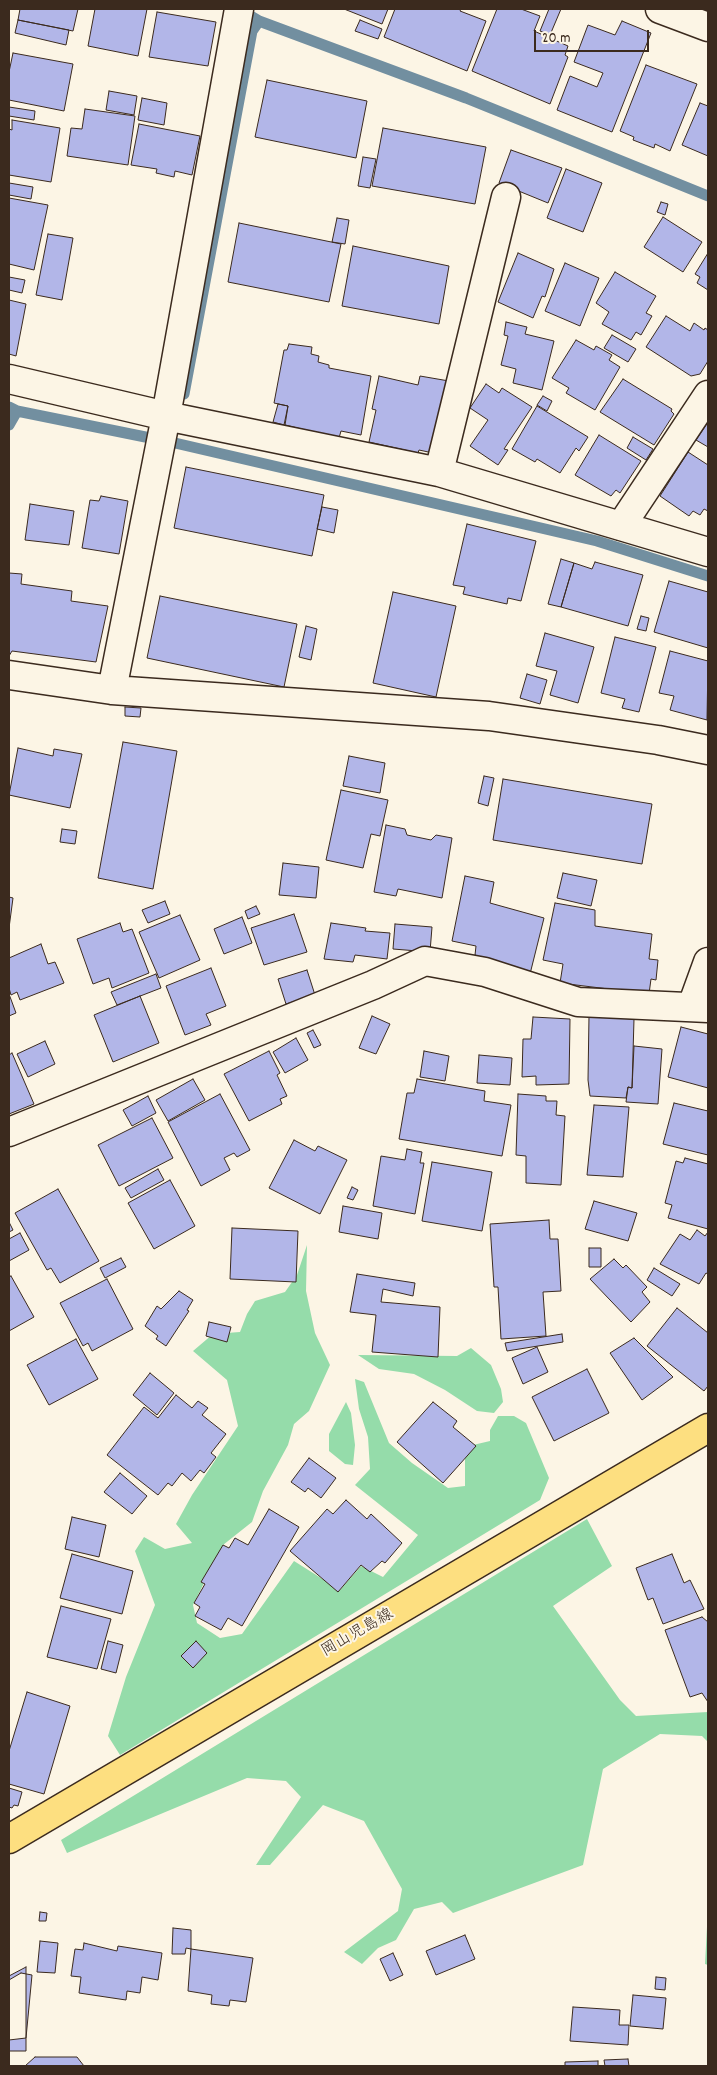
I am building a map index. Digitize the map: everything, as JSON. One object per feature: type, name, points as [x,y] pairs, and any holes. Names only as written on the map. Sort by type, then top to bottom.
[{"type":"main road","name":"岡山児島線","points":[[9,1839],[708,1428]]},
{"type":"street","points":[[660,9],[708,27]]},
{"type":"street","points":[[112,690],[163,432],[238,15]]},
{"type":"street","points":[[439,472],[506,197]]},
{"type":"street","points":[[9,379],[163,432],[439,472],[708,552]]},
{"type":"street","points":[[621,526],[708,394]]},
{"type":"street","points":[[9,674],[112,690],[489,716],[658,740],[708,750]]},
{"type":"street","points":[[9,1132],[373,985],[425,961],[485,972],[578,1002],[700,1007],[708,962]]},
{"type":"green space","points":[[307,1245],[306,1291],[315,1333],[330,1365],[309,1411],[294,1424],[288,1445],[263,1491],[252,1522],[223,1545],[193,1605],[197,1623],[220,1638],[242,1634],[294,1561],[340,1590],[361,1566],[383,1577],[418,1535],[355,1485],[370,1469],[368,1437],[359,1409],[355,1379],[364,1382],[389,1443],[412,1463],[448,1488],[465,1486],[465,1458],[473,1445],[490,1441],[490,1430],[498,1416],[514,1416],[526,1423],[549,1478],[540,1500],[120,1755],[108,1736],[126,1677],[155,1605],[135,1551],[144,1537],[165,1549],[192,1543],[176,1524],[192,1495],[238,1426],[227,1380],[193,1351],[213,1334],[240,1332],[247,1314],[255,1301],[285,1292],[297,1275]]},
{"type":"green space","points":[[471,1348],[491,1365],[501,1389],[503,1402],[494,1413],[477,1411],[445,1390],[414,1374],[379,1369],[358,1355],[457,1356]]},
{"type":"green space","points":[[346,1402],[351,1413],[355,1445],[353,1465],[345,1464],[329,1451],[329,1434]]},
{"type":"green space","points":[[587,1519],[612,1566],[553,1606],[620,1700],[636,1716],[708,1712],[708,1742],[702,1736],[660,1734],[603,1769],[583,1865],[453,1913],[442,1902],[414,1909],[396,1940],[378,1948],[362,1964],[344,1952],[398,1911],[402,1889],[364,1821],[323,1805],[270,1865],[256,1865],[301,1797],[286,1781],[247,1778],[67,1853],[61,1840]]},
{"type":"green space","points":[[708,1908],[708,1965],[705,1964]]},
{"type":"building","points":[[20,9],[78,9],[73,31],[18,20]]},
{"type":"building","points":[[95,9],[147,9],[138,56],[88,46]]},
{"type":"building","points":[[344,9],[388,9],[382,24]]},
{"type":"building","points":[[395,9],[461,9],[460,11],[486,21],[467,71],[384,37]]},
{"type":"building","points":[[497,9],[521,9],[540,16],[534,31],[568,46],[565,55],[568,57],[550,104],[472,71]]},
{"type":"building","points":[[549,9],[561,9],[550,35],[540,31]]},
{"type":"building","points":[[157,12],[216,22],[208,66],[149,57]]},
{"type":"building","points":[[18,20],[69,30],[66,45],[15,33]]},
{"type":"building","points":[[360,20],[382,29],[378,39],[355,31]]},
{"type":"building","points":[[622,21],[651,33],[612,132],[557,110],[570,76],[597,87],[603,73],[574,62],[588,25],[615,35]]},
{"type":"building","points":[[13,53],[73,64],[64,111],[9,100],[9,72]]},
{"type":"building","points":[[646,65],[697,84],[670,151],[655,144],[654,148],[633,140],[634,137],[620,131]]},
{"type":"building","points":[[267,80],[367,101],[356,158],[255,137]]},
{"type":"building","points":[[109,91],[137,96],[134,115],[106,110]]},
{"type":"building","points":[[142,98],[167,103],[164,125],[138,120]]},
{"type":"building","points":[[700,103],[708,106],[708,156],[682,145]]},
{"type":"building","points":[[9,107],[35,111],[34,120],[9,116]]},
{"type":"building","points":[[85,109],[135,116],[128,165],[67,156],[71,128],[82,129]]},
{"type":"building","points":[[12,120],[60,128],[51,182],[9,175],[9,129],[12,130]]},
{"type":"building","points":[[139,124],[200,136],[192,175],[175,171],[174,177],[156,173],[157,169],[131,165]]},
{"type":"building","points":[[383,128],[486,147],[475,204],[372,186]]},
{"type":"building","points":[[511,150],[562,168],[548,203],[499,183]]},
{"type":"building","points":[[363,157],[376,159],[370,188],[358,186]]},
{"type":"building","points":[[566,169],[602,183],[583,232],[547,218]]},
{"type":"building","points":[[9,183],[33,187],[31,199],[9,195]]},
{"type":"building","points":[[9,198],[48,205],[34,270],[9,264]]},
{"type":"building","points":[[661,202],[668,204],[665,215],[657,212]]},
{"type":"building","points":[[663,217],[702,242],[683,272],[644,247]]},
{"type":"building","points":[[337,218],[349,220],[345,244],[332,242]]},
{"type":"building","points":[[239,223],[341,244],[329,302],[228,282]]},
{"type":"building","points":[[48,234],[73,238],[62,300],[36,295]]},
{"type":"building","points":[[353,246],[449,266],[439,324],[342,306]]},
{"type":"building","points":[[518,253],[554,269],[545,297],[542,296],[533,318],[498,302]]},
{"type":"building","points":[[708,253],[708,290],[697,283],[700,277],[695,274]]},
{"type":"building","points":[[565,263],[599,278],[580,326],[545,311]]},
{"type":"building","points":[[615,272],[656,296],[646,313],[652,316],[641,335],[636,332],[631,340],[602,324],[609,312],[596,303]]},
{"type":"building","points":[[9,277],[25,280],[22,293],[9,290]]},
{"type":"building","points":[[9,300],[26,304],[16,356],[9,354]]},
{"type":"building","points":[[666,316],[690,331],[694,323],[704,330],[705,328],[708,330],[708,361],[700,374],[691,376],[646,347]]},
{"type":"building","points":[[506,322],[527,327],[525,334],[554,341],[542,390],[513,383],[516,369],[501,365],[508,336],[504,335]]},
{"type":"building","points":[[612,335],[636,349],[628,362],[604,348]]},
{"type":"building","points":[[576,340],[594,350],[596,346],[612,355],[609,360],[620,367],[595,410],[566,393],[569,388],[552,378]]},
{"type":"building","points":[[289,344],[312,347],[311,354],[319,356],[318,362],[329,365],[329,368],[371,376],[361,435],[341,431],[339,438],[285,425],[288,406],[274,403],[284,350],[287,350]]},
{"type":"building","points":[[379,376],[418,385],[420,376],[449,381],[433,453],[419,450],[418,453],[369,442],[376,410],[372,409]]},
{"type":"building","points":[[623,379],[672,409],[671,411],[674,414],[654,445],[600,412]]},
{"type":"building","points":[[486,384],[499,393],[502,388],[532,407],[504,449],[508,450],[498,465],[470,446],[488,420],[470,408]]},
{"type":"building","points":[[543,396],[552,401],[547,411],[537,405]]},
{"type":"building","points":[[278,404],[288,406],[284,425],[273,422]]},
{"type":"building","points":[[537,406],[588,437],[579,451],[576,448],[560,473],[537,459],[535,462],[512,449]]},
{"type":"building","points":[[708,422],[708,447],[696,440]]},
{"type":"building","points":[[599,435],[641,461],[620,493],[616,490],[611,496],[575,475]]},
{"type":"building","points":[[633,437],[653,449],[646,460],[627,448]]},
{"type":"building","points":[[688,452],[708,465],[708,511],[704,509],[700,515],[693,511],[689,516],[660,496]]},
{"type":"building","points":[[186,467],[324,495],[312,556],[174,528]]},
{"type":"building","points":[[101,496],[128,501],[119,554],[82,548],[90,500],[99,501]]},
{"type":"building","points":[[30,504],[74,511],[69,545],[25,540]]},
{"type":"building","points":[[322,507],[338,510],[334,533],[317,529]]},
{"type":"building","points":[[467,524],[536,541],[521,601],[508,598],[507,604],[463,594],[465,587],[453,585]]},
{"type":"building","points":[[561,559],[574,563],[561,607],[548,604]]},
{"type":"building","points":[[595,562],[643,575],[628,626],[561,607],[574,563],[592,569]]},
{"type":"building","points":[[9,573],[22,574],[21,584],[72,591],[71,601],[108,606],[96,662],[12,651],[9,656]]},
{"type":"building","points":[[669,581],[708,592],[708,648],[654,632]]},
{"type":"building","points":[[393,592],[456,606],[436,697],[373,683]]},
{"type":"building","points":[[160,596],[297,624],[284,687],[147,658]]},
{"type":"building","points":[[641,616],[649,618],[646,631],[637,629]]},
{"type":"building","points":[[306,626],[317,629],[311,660],[299,657]]},
{"type":"building","points":[[545,633],[594,647],[578,703],[550,695],[557,671],[536,666]]},
{"type":"building","points":[[615,637],[656,647],[639,712],[622,708],[625,699],[601,693]]},
{"type":"building","points":[[670,651],[708,661],[707,720],[670,710],[674,696],[659,693]]},
{"type":"building","points":[[527,674],[547,680],[540,704],[520,698]]},
{"type":"building","points":[[125,707],[141,708],[140,717],[125,716]]},
{"type":"building","points":[[123,742],[177,751],[153,889],[98,878]]},
{"type":"building","points":[[18,748],[53,756],[54,749],[82,754],[70,808],[9,795]]},
{"type":"building","points":[[349,756],[385,763],[380,793],[343,786]]},
{"type":"building","points":[[484,776],[494,778],[488,806],[478,803]]},
{"type":"building","points":[[503,779],[652,804],[642,864],[493,840]]},
{"type":"building","points":[[341,790],[388,800],[380,836],[371,834],[363,868],[326,860]]},
{"type":"building","points":[[386,825],[405,829],[407,835],[431,840],[436,835],[452,838],[442,898],[398,889],[396,896],[374,892]]},
{"type":"building","points":[[62,829],[77,831],[75,844],[60,842]]},
{"type":"building","points":[[283,863],[319,867],[316,898],[279,895]]},
{"type":"building","points":[[563,873],[597,880],[591,906],[557,898]]},
{"type":"building","points":[[465,876],[494,882],[490,903],[544,918],[530,974],[498,965],[475,955],[476,946],[452,941]]},
{"type":"building","points":[[9,897],[13,898],[9,928]]},
{"type":"building","points":[[165,901],[170,914],[148,923],[142,910]]},
{"type":"building","points":[[555,903],[595,910],[595,926],[652,934],[649,959],[658,960],[656,980],[651,979],[649,994],[560,983],[563,964],[543,960]]},
{"type":"building","points":[[256,906],[260,914],[248,919],[245,911]]},
{"type":"building","points":[[294,914],[307,952],[264,965],[251,928]]},
{"type":"building","points":[[180,915],[200,960],[159,978],[139,932]]},
{"type":"building","points":[[242,917],[252,943],[224,954],[214,929]]},
{"type":"building","points":[[120,923],[123,932],[132,929],[149,973],[112,988],[109,978],[93,984],[77,939]]},
{"type":"building","points":[[331,923],[366,928],[365,931],[390,933],[387,959],[355,955],[353,962],[324,959]]},
{"type":"building","points":[[395,924],[432,927],[430,952],[393,949]]},
{"type":"building","points":[[41,944],[48,964],[55,962],[64,983],[20,1000],[17,992],[11,995],[9,988],[9,958]]},
{"type":"building","points":[[211,968],[226,1006],[206,1014],[211,1025],[185,1035],[166,986]]},
{"type":"building","points":[[307,970],[315,995],[286,1004],[278,979]]},
{"type":"building","points":[[156,974],[161,988],[117,1005],[111,992]]},
{"type":"building","points":[[9,994],[16,1013],[9,1016]]},
{"type":"building","points":[[140,996],[159,1043],[113,1062],[94,1015]]},
{"type":"building","points":[[372,1016],[390,1024],[376,1054],[359,1048]]},
{"type":"building","points":[[589,1016],[634,1019],[632,1088],[628,1087],[626,1098],[590,1096],[588,1080]]},
{"type":"building","points":[[533,1017],[570,1019],[569,1084],[536,1085],[536,1076],[522,1077],[523,1039],[531,1039]]},
{"type":"building","points":[[681,1027],[708,1034],[708,1088],[668,1077]]},
{"type":"building","points":[[313,1030],[321,1045],[314,1048],[307,1033]]},
{"type":"building","points":[[296,1038],[308,1060],[285,1073],[273,1052]]},
{"type":"building","points":[[45,1041],[55,1064],[28,1077],[17,1054]]},
{"type":"building","points":[[634,1046],[662,1049],[658,1104],[626,1102],[628,1087],[632,1088]]},
{"type":"building","points":[[269,1051],[280,1073],[277,1075],[287,1096],[280,1099],[282,1104],[249,1121],[224,1074]]},
{"type":"building","points":[[424,1051],[449,1056],[445,1081],[420,1077]]},
{"type":"building","points":[[12,1053],[34,1104],[9,1114],[9,1055]]},
{"type":"building","points":[[479,1055],[512,1058],[510,1085],[477,1083]]},
{"type":"building","points":[[193,1079],[205,1100],[168,1121],[156,1100]]},
{"type":"building","points":[[417,1079],[485,1091],[484,1101],[511,1105],[502,1156],[399,1139],[407,1093],[414,1093]]},
{"type":"building","points":[[220,1094],[250,1150],[237,1157],[234,1153],[224,1158],[230,1170],[201,1186],[168,1122]]},
{"type":"building","points":[[518,1094],[546,1096],[546,1101],[557,1101],[556,1115],[565,1116],[561,1185],[526,1183],[526,1156],[516,1155]]},
{"type":"building","points":[[148,1096],[156,1113],[132,1126],[123,1110]]},
{"type":"building","points":[[674,1103],[708,1111],[708,1155],[663,1144]]},
{"type":"building","points":[[594,1105],[629,1107],[623,1177],[587,1175]]},
{"type":"building","points":[[152,1118],[173,1158],[119,1186],[98,1145]]},
{"type":"building","points":[[294,1140],[315,1151],[318,1146],[347,1160],[320,1214],[269,1188]]},
{"type":"building","points":[[407,1149],[422,1152],[420,1163],[424,1163],[415,1214],[373,1206],[381,1156],[405,1160]]},
{"type":"building","points":[[685,1158],[708,1164],[708,1229],[668,1218],[672,1205],[665,1203],[676,1161],[683,1163]]},
{"type":"building","points":[[432,1162],[492,1172],[482,1231],[422,1221]]},
{"type":"building","points":[[158,1169],[164,1180],[131,1198],[125,1188]]},
{"type":"building","points":[[170,1180],[195,1226],[154,1249],[128,1203]]},
{"type":"building","points":[[352,1187],[358,1190],[353,1200],[347,1198]]},
{"type":"building","points":[[58,1189],[99,1261],[60,1283],[51,1268],[47,1270],[15,1213]]},
{"type":"building","points":[[594,1201],[637,1213],[628,1241],[585,1229]]},
{"type":"building","points":[[343,1206],[382,1213],[378,1239],[339,1232]]},
{"type":"building","points":[[549,1220],[550,1239],[558,1239],[561,1291],[543,1292],[546,1336],[501,1339],[498,1287],[494,1287],[490,1224]]},
{"type":"building","points":[[9,1222],[13,1230],[9,1232]]},
{"type":"building","points":[[232,1228],[298,1231],[296,1282],[230,1279]]},
{"type":"building","points":[[697,1230],[705,1236],[708,1232],[708,1274],[706,1273],[699,1284],[660,1264],[680,1234],[690,1240]]},
{"type":"building","points":[[20,1233],[29,1250],[9,1261],[9,1239]]},
{"type":"building","points":[[589,1248],[601,1248],[601,1267],[589,1267]]},
{"type":"building","points":[[121,1258],[126,1267],[105,1278],[100,1268]]},
{"type":"building","points":[[614,1259],[623,1268],[626,1265],[647,1287],[642,1292],[650,1302],[631,1322],[590,1279]]},
{"type":"building","points":[[654,1268],[680,1284],[672,1296],[647,1280]]},
{"type":"building","points":[[357,1274],[415,1283],[413,1296],[383,1289],[381,1302],[440,1307],[438,1357],[372,1352],[376,1315],[350,1312]]},
{"type":"building","points":[[11,1276],[34,1317],[9,1331],[9,1277]]},
{"type":"building","points":[[107,1279],[133,1329],[92,1351],[88,1343],[83,1346],[60,1303]]},
{"type":"building","points":[[179,1291],[193,1300],[187,1310],[189,1311],[166,1346],[156,1339],[158,1336],[145,1326],[157,1306],[161,1309]]},
{"type":"building","points":[[677,1308],[708,1333],[708,1386],[704,1391],[647,1346]]},
{"type":"building","points":[[209,1322],[231,1327],[227,1342],[206,1336]]},
{"type":"building","points":[[562,1334],[563,1342],[507,1351],[505,1343]]},
{"type":"building","points":[[634,1338],[673,1377],[642,1400],[610,1353]]},
{"type":"building","points":[[76,1339],[98,1379],[49,1405],[27,1365]]},
{"type":"building","points":[[537,1347],[548,1372],[523,1384],[512,1358]]},
{"type":"building","points":[[587,1369],[609,1413],[554,1441],[532,1397]]},
{"type":"building","points":[[150,1373],[174,1393],[157,1415],[133,1395]]},
{"type":"building","points":[[176,1395],[192,1408],[198,1401],[208,1408],[202,1415],[226,1434],[211,1453],[216,1457],[204,1473],[200,1470],[191,1481],[182,1473],[172,1486],[168,1483],[158,1495],[107,1455],[144,1407],[158,1418]]},
{"type":"building","points":[[433,1402],[457,1421],[453,1427],[476,1446],[443,1483],[397,1442]]},
{"type":"building","points":[[309,1458],[336,1478],[321,1498],[308,1488],[305,1492],[291,1482]]},
{"type":"building","points":[[120,1473],[147,1496],[132,1514],[104,1492]]},
{"type":"building","points":[[346,1500],[367,1519],[371,1514],[402,1543],[385,1563],[382,1561],[370,1572],[361,1565],[338,1592],[290,1551],[327,1509],[333,1514]]},
{"type":"building","points":[[269,1509],[299,1527],[242,1626],[228,1618],[221,1630],[195,1616],[200,1607],[194,1603],[205,1584],[201,1582],[223,1545],[229,1548],[235,1538],[248,1545]]},
{"type":"building","points":[[72,1517],[106,1525],[99,1557],[65,1549]]},
{"type":"building","points":[[72,1554],[133,1571],[122,1614],[60,1598]]},
{"type":"building","points":[[672,1554],[684,1583],[690,1580],[704,1609],[663,1624],[653,1598],[648,1600],[636,1568]]},
{"type":"building","points":[[61,1606],[111,1619],[97,1669],[47,1657]]},
{"type":"building","points":[[702,1617],[708,1622],[708,1702],[702,1693],[690,1697],[665,1630]]},
{"type":"building","points":[[108,1641],[123,1645],[116,1673],[101,1669]]},
{"type":"building","points":[[196,1641],[207,1653],[193,1668],[181,1656]]},
{"type":"building","points":[[27,1692],[70,1706],[44,1794],[9,1784],[9,1751]]},
{"type":"building","points":[[9,1788],[22,1792],[18,1806],[14,1805],[12,1808],[9,1807]]},
{"type":"building","points":[[40,1912],[47,1913],[46,1921],[39,1921]]},
{"type":"building","points":[[173,1928],[191,1930],[191,1949],[186,1948],[185,1954],[172,1954]]},
{"type":"building","points":[[465,1935],[475,1959],[436,1975],[426,1951]]},
{"type":"building","points":[[40,1941],[58,1943],[55,1973],[37,1972]]},
{"type":"building","points":[[84,1943],[117,1951],[118,1946],[162,1953],[158,1980],[142,1977],[140,1993],[127,1991],[126,2000],[79,1993],[81,1977],[71,1976],[75,1949],[83,1950]]},
{"type":"building","points":[[191,1949],[253,1958],[246,2002],[230,2000],[229,2006],[211,2004],[212,1995],[188,1991]]},
{"type":"building","points":[[393,1953],[403,1975],[390,1981],[380,1959]]},
{"type":"building","points":[[26,1967],[26,2051],[9,2051],[9,1976]]},
{"type":"building","points":[[21,1973],[32,1975],[26,2038],[9,2040],[9,1980]]},
{"type":"building","points":[[656,1977],[666,1978],[665,1990],[655,1989]]},
{"type":"building","points":[[633,1995],[666,1998],[663,2029],[630,2026]]},
{"type":"building","points":[[573,2007],[620,2010],[619,2025],[629,2025],[628,2045],[570,2041]]},
{"type":"building","points":[[35,2057],[77,2057],[84,2066],[25,2066]]},
{"type":"building","points":[[628,2059],[629,2066],[605,2066],[604,2060]]},
{"type":"building","points":[[598,2061],[598,2066],[565,2066],[565,2062]]},
{"type":"waterway","points":[[239,9],[259,21],[466,98],[708,196]]},
{"type":"waterway","points":[[184,394],[252,31],[259,21]]},
{"type":"waterway","points":[[9,407],[17,411],[175,443],[597,541],[708,576]]},
{"type":"waterway","points":[[9,425],[17,411]]}]
